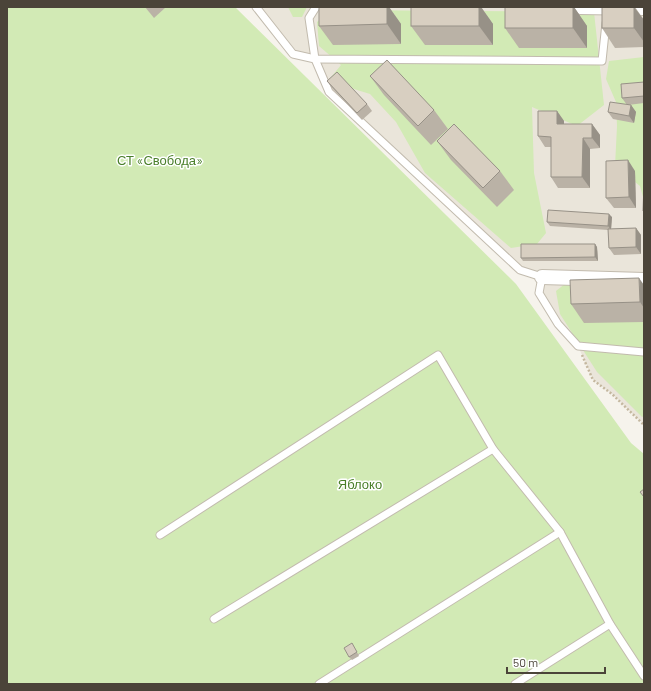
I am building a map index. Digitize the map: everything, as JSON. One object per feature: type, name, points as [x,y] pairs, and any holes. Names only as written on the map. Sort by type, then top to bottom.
[{"type":"street","points":[[580,7],[644,8]]},
{"type":"street","points":[[542,277],[644,280]]},
{"type":"lane","points":[[256,7],[293,54],[315,59],[602,61],[608,7]]},
{"type":"lane","points":[[316,7],[309,18],[315,59],[329,92],[520,270],[542,277],[539,293],[558,324],[578,346],[644,352]]},
{"type":"lane","points":[[160,535],[438,355],[493,449],[560,532],[610,624],[644,676]]},
{"type":"lane","points":[[214,619],[493,449]]},
{"type":"lane","points":[[319,684],[560,532]]},
{"type":"lane","points":[[515,684],[610,624]]},
{"type":"path","points":[[578,346],[593,380],[612,394],[644,425]]},
{"type":"shaded area","points":[[256,7],[644,7],[644,423],[640,421],[612,394],[593,380],[578,346],[539,293],[542,277],[520,270],[329,92],[315,59],[293,54]]},
{"type":"green space","points":[[7,7],[235,7],[516,284],[631,443],[644,454],[644,684],[7,684]]},
{"type":"green space","points":[[288,7],[307,7],[302,17],[293,17]]},
{"type":"green space","points":[[331,10],[594,12],[604,105],[577,126],[532,107],[534,173],[546,233],[537,244],[511,248],[425,173],[396,122],[370,94],[328,81],[341,65],[319,46],[317,22]]},
{"type":"green space","points":[[644,57],[644,201],[640,186],[615,166],[617,126],[616,102],[606,79],[609,61]]},
{"type":"green space","points":[[566,283],[644,285],[644,416],[642,417],[597,372],[560,314],[556,291]]},
{"type":"building","points":[[319,7],[387,7],[387,24],[319,26]]},
{"type":"building","points":[[411,7],[479,7],[479,26],[411,26]]},
{"type":"building","points":[[505,7],[573,7],[573,28],[505,28]]},
{"type":"building","points":[[602,7],[634,7],[634,28],[602,28]]},
{"type":"building","points":[[387,60],[434,110],[418,126],[370,76]]},
{"type":"building","points":[[337,72],[367,104],[357,113],[327,81]]},
{"type":"building","points":[[644,82],[644,96],[622,98],[621,84]]},
{"type":"building","points":[[610,102],[631,105],[629,116],[608,112]]},
{"type":"building","points":[[538,111],[557,111],[557,124],[592,124],[592,138],[583,138],[582,177],[551,177],[551,137],[538,136]]},
{"type":"building","points":[[454,124],[500,171],[483,188],[437,141]]},
{"type":"building","points":[[628,160],[629,197],[606,198],[606,161]]},
{"type":"building","points":[[644,183],[644,211],[643,211]]},
{"type":"building","points":[[548,210],[609,214],[608,226],[547,222]]},
{"type":"building","points":[[636,228],[636,247],[609,248],[608,229]]},
{"type":"building","points":[[521,244],[595,244],[595,257],[521,258]]},
{"type":"building","points":[[639,278],[640,302],[571,304],[570,280]]},
{"type":"building","points":[[644,489],[644,497],[640,492]]},
{"type":"building","points":[[352,643],[357,652],[349,657],[344,648]]},
{"type":"park label","name":"СТ «Свобода»","points":[[160,160]]},
{"type":"park label","name":"Яблоко","points":[[360,484]]}]
